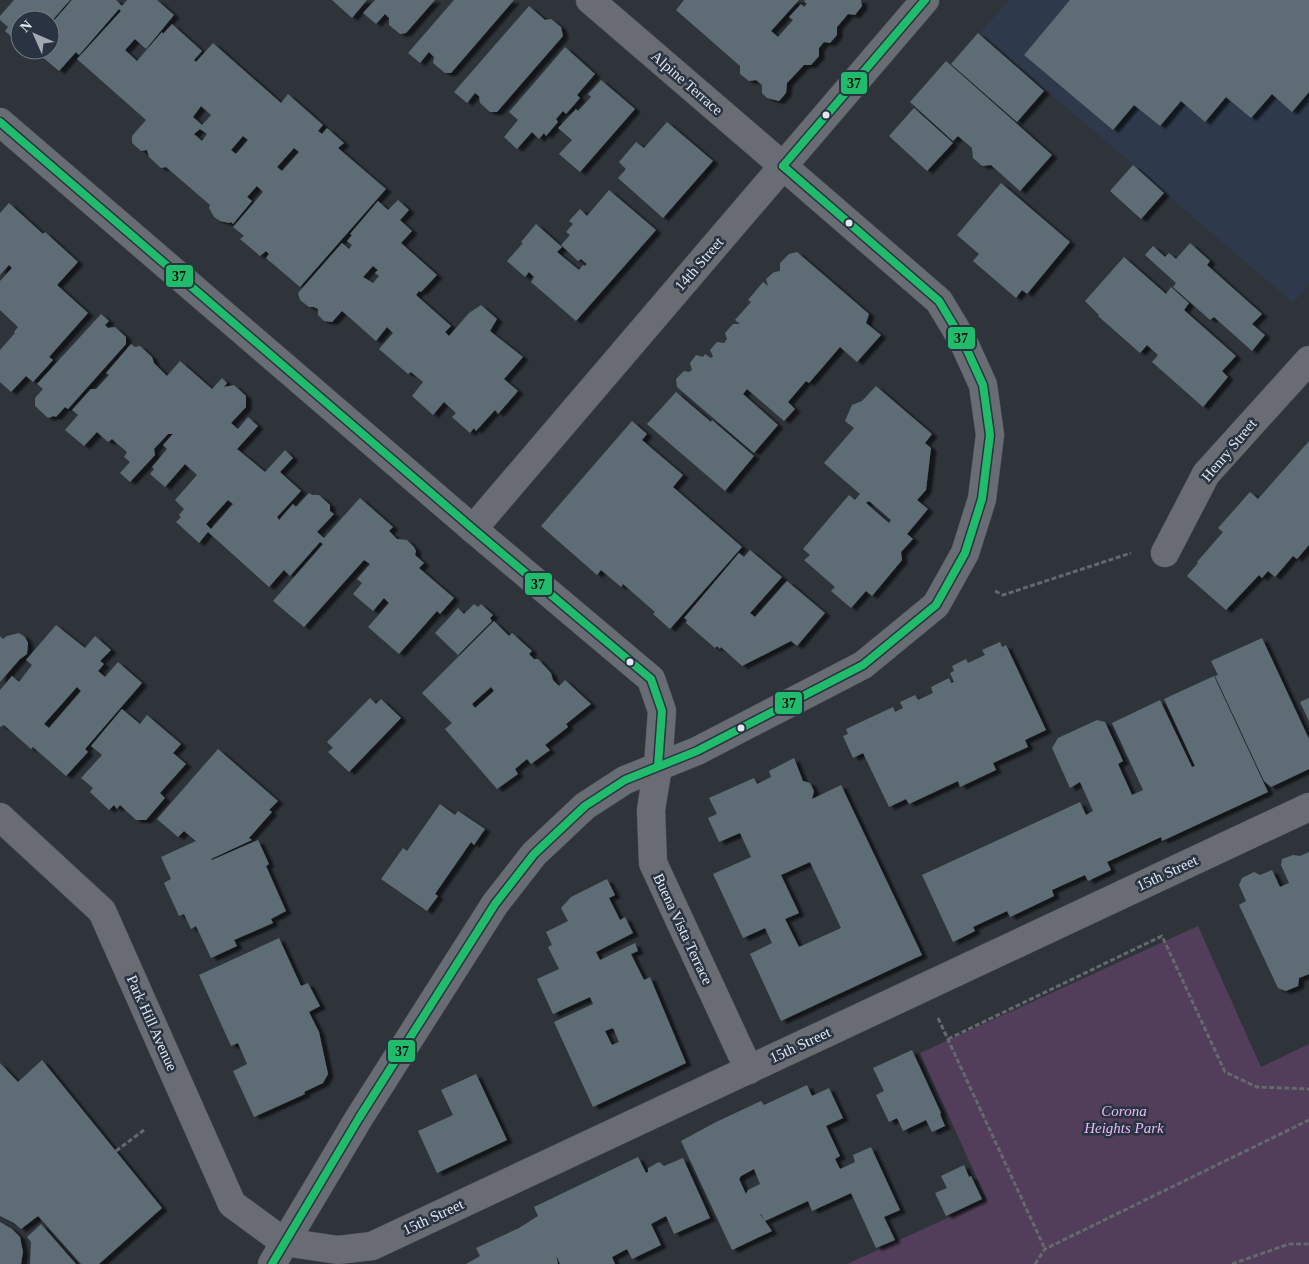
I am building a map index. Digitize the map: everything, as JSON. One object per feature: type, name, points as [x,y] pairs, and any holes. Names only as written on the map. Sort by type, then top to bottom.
[{"type":"street","name":"Alpine Terrace","points":[[278,1253],[359,1118],[495,904],[534,854],[585,806],[625,780],[696,751],[863,665],[936,605],[965,553],[982,499],[990,435],[983,385],[963,341],[939,301],[590,0]]},
{"type":"street","name":"14th Street","points":[[473,529],[925,0]]},
{"type":"street","name":"Buena Vista Terrace","points":[[0,122],[650,679],[662,711],[658,766],[650,810],[653,863],[748,1070]]},
{"type":"street","name":"Henry Street","points":[[1165,552],[1206,474],[1309,360]]},
{"type":"street","name":"15th Street","points":[[278,1253],[372,1246],[1309,807]]},
{"type":"street","name":"Park Hill Avenue","points":[[0,817],[102,911],[232,1204],[278,1253]]},
{"type":"path","points":[[995,591],[1003,595],[1138,550]]},
{"type":"path","points":[[948,1039],[1162,936],[1225,1072],[1258,1087],[1309,1089]]},
{"type":"path","points":[[923,988],[1046,1249]]},
{"type":"path","points":[[1035,1264],[1046,1249],[1309,1120]]},
{"type":"path","points":[[116,1151],[144,1130]]},
{"type":"path","points":[[1232,1264],[1289,1244],[1309,1244]]},
{"type":"shaded area","points":[[1009,0],[1309,0],[1309,284],[1293,303],[980,33]]},
{"type":"green space","name":"Corona Heights Park","points":[[1198,926],[1261,1067],[1309,1044],[1309,1264],[847,1264],[987,1200],[920,1053]]},
{"type":"building","points":[[14,0],[70,0],[60,12],[10,10],[10,35],[5,31],[8,27],[0,20],[0,16]]},
{"type":"building","points":[[72,0],[116,0],[122,6],[127,0],[157,0],[174,15],[146,49],[135,39],[125,50],[137,61],[162,32],[163,34],[172,24],[202,51],[194,60],[196,62],[213,43],[281,103],[288,94],[323,125],[318,131],[322,134],[327,128],[344,143],[338,148],[386,189],[300,287],[266,258],[269,254],[266,251],[260,256],[240,239],[244,236],[233,227],[263,192],[257,186],[247,197],[252,201],[233,224],[220,221],[214,217],[209,208],[210,205],[166,167],[161,168],[149,157],[147,150],[141,151],[132,143],[132,136],[146,120],[77,59],[121,11],[119,9],[79,55],[76,52],[59,71],[46,60],[60,60],[60,14]],"holes":[[[201,106],[211,115],[202,125],[193,117]],[[200,129],[207,134],[202,141],[194,134]],[[243,136],[248,140],[236,154],[231,150]],[[294,148],[299,152],[282,171],[277,167]]]},
{"type":"building","points":[[332,0],[367,0],[352,18]]},
{"type":"building","points":[[375,0],[435,0],[406,33],[400,34],[389,25],[389,18],[385,14],[376,24],[363,13]]},
{"type":"building","points":[[454,0],[514,0],[451,73],[445,73],[433,63],[434,57],[429,52],[420,63],[408,53]]},
{"type":"building","points":[[684,0],[799,0],[771,31],[778,37],[793,20],[789,17],[801,4],[804,7],[807,4],[805,0],[861,0],[862,6],[855,15],[848,14],[837,27],[837,35],[830,43],[824,42],[819,48],[819,56],[811,65],[804,65],[787,83],[786,93],[779,101],[767,98],[762,93],[762,85],[756,80],[749,81],[740,74],[740,66],[676,10]]},
{"type":"building","points":[[1070,0],[1309,0],[1309,92],[1292,112],[1272,94],[1251,118],[1226,97],[1205,122],[1181,101],[1160,126],[1134,105],[1113,130],[1024,55]]},
{"type":"building","points":[[529,6],[545,20],[551,19],[561,27],[563,36],[497,112],[490,112],[480,103],[479,96],[475,93],[467,103],[454,92]]},
{"type":"building","points":[[978,33],[1044,91],[1017,122],[951,64]]},
{"type":"building","points":[[565,47],[595,74],[577,95],[580,98],[566,114],[563,111],[556,119],[558,122],[546,136],[544,133],[539,139],[532,132],[517,149],[504,137],[518,120],[509,112]]},
{"type":"building","points":[[946,61],[1052,155],[1020,191],[991,165],[982,166],[973,158],[972,148],[958,136],[953,141],[910,102]]},
{"type":"building","points":[[601,80],[635,109],[580,172],[559,154],[572,140],[558,128],[576,109],[578,111],[591,97],[588,94]]},
{"type":"building","points":[[914,108],[953,143],[927,171],[889,136]]},
{"type":"building","points":[[667,122],[713,161],[663,218],[618,178],[626,169],[619,162],[636,142],[644,148]]},
{"type":"building","points":[[1133,165],[1164,193],[1141,219],[1110,191]]},
{"type":"building","points":[[1001,183],[1070,242],[1027,294],[1022,290],[1016,298],[973,261],[979,254],[957,235]]},
{"type":"building","points":[[609,190],[656,230],[576,321],[531,282],[534,277],[529,272],[525,277],[507,261],[536,224],[562,247],[557,252],[579,270],[583,265],[585,266],[587,264],[581,259],[578,261],[561,245],[570,235],[566,232],[573,224],[569,221],[580,209],[587,216]]},
{"type":"building","points":[[398,200],[409,210],[400,220],[412,231],[401,243],[437,275],[416,295],[451,326],[445,332],[449,336],[469,313],[481,305],[497,319],[490,331],[523,357],[504,379],[518,391],[498,414],[495,410],[476,431],[474,428],[470,433],[452,417],[456,413],[444,402],[433,415],[412,396],[423,382],[411,372],[408,374],[379,349],[393,333],[387,327],[376,341],[342,311],[332,322],[324,321],[318,315],[318,309],[309,307],[300,300],[298,293],[342,243],[349,249],[352,245],[347,241],[352,235],[350,234],[378,201],[388,210]],"holes":[[[373,266],[378,270],[375,273],[379,276],[373,283],[363,277]]]},
{"type":"building","points":[[9,203],[78,262],[57,285],[88,313],[49,357],[53,360],[33,382],[26,376],[11,392],[0,382],[0,350],[18,327],[0,310],[0,281],[12,268],[9,265],[0,275],[0,213]]},
{"type":"building","points":[[1190,243],[1210,261],[1207,265],[1262,314],[1252,324],[1265,335],[1252,351],[1214,317],[1210,320],[1173,287],[1176,283],[1145,255],[1153,246],[1165,257],[1169,253],[1176,259]]},
{"type":"building","points":[[797,252],[869,314],[866,323],[881,335],[857,362],[840,347],[809,383],[806,381],[788,402],[795,409],[784,421],[747,389],[743,394],[778,425],[754,453],[677,387],[676,379],[684,371],[689,372],[692,370],[690,363],[696,355],[703,357],[705,354],[711,358],[713,356],[710,350],[717,342],[724,343],[727,339],[725,333],[733,324],[740,324],[735,320],[751,302],[748,300],[763,282],[768,286],[766,279],[774,272],[780,271],[780,263],[789,254]]},
{"type":"building","points":[[1124,257],[1166,294],[1171,287],[1189,303],[1184,310],[1236,356],[1222,371],[1228,377],[1203,407],[1152,362],[1158,355],[1147,345],[1140,353],[1098,316],[1085,301]]},
{"type":"building","points":[[101,314],[109,321],[105,325],[108,328],[115,327],[126,337],[126,344],[68,409],[65,407],[56,417],[48,418],[35,406],[35,398],[43,389],[37,384]]},
{"type":"building","points":[[131,344],[135,347],[140,346],[152,357],[154,363],[167,376],[180,361],[212,389],[222,378],[227,383],[224,387],[234,385],[246,396],[246,407],[231,423],[238,429],[248,417],[258,426],[237,449],[265,472],[285,450],[293,458],[280,472],[301,491],[277,517],[279,520],[293,504],[296,507],[309,493],[319,495],[330,505],[330,511],[334,514],[317,532],[324,538],[360,498],[393,527],[389,531],[397,539],[407,540],[414,547],[415,555],[424,563],[419,568],[454,598],[440,614],[437,611],[399,654],[368,627],[389,603],[384,598],[373,611],[353,594],[362,583],[357,579],[370,564],[364,560],[304,627],[273,601],[323,544],[320,542],[290,576],[284,570],[269,587],[208,532],[199,543],[176,522],[181,517],[179,515],[184,509],[175,500],[197,475],[185,464],[165,487],[150,474],[154,469],[152,467],[167,449],[163,445],[173,434],[168,434],[154,449],[155,455],[130,482],[120,473],[130,462],[124,457],[127,452],[112,439],[108,442],[97,432],[84,446],[65,430],[78,415],[72,410],[91,389],[96,389],[109,375],[106,373]],"holes":[[[228,500],[233,504],[211,529],[206,524]]]},
{"type":"building","points":[[876,386],[932,434],[925,443],[931,448],[926,490],[917,500],[928,509],[907,534],[913,539],[901,552],[902,560],[872,596],[866,591],[851,608],[831,591],[835,587],[804,560],[810,555],[803,549],[849,495],[855,500],[860,494],[824,463],[854,428],[845,421],[852,405],[862,401]],"holes":[[[869,501],[891,520],[889,523],[866,503]]]},
{"type":"building","points":[[676,392],[754,456],[725,491],[647,424]]},
{"type":"building","points":[[632,421],[647,434],[642,440],[683,475],[673,487],[742,547],[670,629],[653,614],[655,612],[623,584],[621,587],[601,570],[597,575],[541,526]]},
{"type":"building","points":[[1309,441],[1309,545],[1297,559],[1293,556],[1275,577],[1268,571],[1262,578],[1259,575],[1226,610],[1187,576],[1223,532],[1218,528],[1250,492],[1258,499]]},
{"type":"building","points":[[750,550],[782,577],[750,613],[755,617],[787,581],[825,613],[797,646],[791,641],[742,666],[721,647],[720,649],[717,646],[715,648],[686,623],[687,620],[684,618],[739,553],[744,557]]},
{"type":"building","points":[[474,604],[478,607],[481,604],[493,615],[490,618],[492,621],[458,655],[435,633],[458,608],[464,614]]},
{"type":"building","points":[[494,621],[509,636],[512,633],[532,651],[529,654],[534,659],[538,659],[551,673],[553,680],[559,686],[565,680],[591,704],[566,724],[568,727],[545,745],[550,750],[531,764],[527,759],[515,769],[518,774],[497,789],[445,729],[452,723],[422,693]],"holes":[[[491,687],[494,691],[475,708],[472,704]]]},
{"type":"building","points":[[56,625],[85,648],[95,636],[111,650],[100,661],[104,664],[98,671],[105,677],[118,662],[142,683],[85,749],[88,752],[66,776],[4,725],[0,727],[0,690],[12,676],[19,682],[32,665],[26,660]],"holes":[[[77,687],[81,691],[49,728],[44,724]]]},
{"type":"building","points":[[19,633],[25,637],[28,643],[27,654],[20,659],[0,682],[0,636],[3,639]]},
{"type":"building","points":[[1262,638],[1309,739],[1309,769],[1271,787],[1264,781],[1215,676],[1218,675],[1211,661]]},
{"type":"building","points":[[1000,642],[1002,647],[1006,645],[1046,730],[1025,740],[1028,747],[993,763],[996,770],[960,787],[958,781],[909,804],[906,799],[889,807],[863,753],[853,758],[843,736],[848,734],[846,729],[893,707],[895,712],[903,708],[900,702],[915,695],[918,700],[933,693],[931,687],[949,678],[951,683],[954,682],[950,673],[954,671],[952,666],[966,659],[968,663],[985,655],[982,650]]},
{"type":"building","points":[[1214,676],[1268,792],[1162,841],[1161,837],[1107,862],[1111,870],[1088,881],[1085,875],[1052,890],[1054,896],[1010,917],[1007,911],[973,927],[975,931],[953,942],[922,875],[1080,802],[1086,815],[1093,811],[1080,782],[1070,788],[1052,748],[1058,738],[1097,720],[1105,722],[1123,761],[1118,764],[1132,795],[1143,790],[1112,723],[1160,700],[1192,767],[1195,766],[1164,699]]},
{"type":"building","points":[[370,698],[376,704],[381,699],[401,718],[349,772],[328,752],[333,748],[327,742]]},
{"type":"building","points":[[1309,698],[1309,721],[1300,702]]},
{"type":"building","points":[[122,709],[140,724],[147,715],[181,744],[173,753],[186,764],[160,793],[165,798],[146,820],[136,820],[120,805],[117,809],[114,805],[109,810],[90,792],[93,788],[81,778],[102,755],[91,746]]},
{"type":"building","points":[[218,749],[278,801],[269,810],[272,812],[249,838],[252,840],[211,859],[258,840],[269,864],[266,866],[286,911],[271,919],[273,923],[234,940],[237,946],[211,958],[196,926],[191,929],[184,914],[179,916],[164,883],[171,879],[161,857],[196,841],[184,831],[178,837],[157,819]]},
{"type":"building","points":[[794,758],[803,781],[810,783],[814,791],[812,799],[841,785],[922,955],[781,1021],[750,954],[772,943],[765,928],[743,938],[713,874],[751,857],[740,833],[719,842],[708,818],[717,814],[709,798],[754,778],[757,784],[771,777],[769,771]],"holes":[[[810,862],[841,928],[799,947],[785,919],[799,913],[781,875]]]},
{"type":"building","points":[[440,804],[455,815],[458,811],[485,829],[474,845],[471,842],[435,894],[438,896],[427,911],[381,879],[403,848],[407,851]]},
{"type":"building","points":[[1309,852],[1309,974],[1299,978],[1298,986],[1286,991],[1278,988],[1239,905],[1246,901],[1239,885],[1242,878],[1254,872],[1260,875],[1272,870],[1280,887],[1289,883],[1281,865],[1282,859],[1293,855],[1300,856]]},
{"type":"building","points":[[607,879],[615,895],[609,898],[620,920],[625,917],[633,933],[596,952],[600,960],[635,943],[638,951],[631,954],[644,980],[650,977],[686,1063],[593,1107],[554,1022],[593,1004],[590,997],[553,1014],[537,979],[559,969],[548,947],[552,945],[546,932],[568,921],[561,908],[571,897]],"holes":[[[613,1028],[619,1042],[612,1045],[605,1031]]]},
{"type":"building","points":[[279,938],[301,986],[308,983],[320,1006],[309,1012],[319,1032],[328,1074],[323,1083],[304,1092],[305,1094],[254,1117],[233,1071],[247,1064],[238,1043],[231,1046],[199,975]]},
{"type":"building","points":[[912,1050],[941,1113],[945,1126],[932,1132],[926,1120],[903,1131],[897,1118],[889,1122],[876,1095],[884,1091],[873,1068]]},
{"type":"building","points":[[42,1060],[162,1208],[99,1264],[81,1264],[38,1216],[21,1229],[0,1216],[0,1063],[18,1082]]},
{"type":"building","points":[[476,1074],[507,1140],[437,1173],[418,1131],[453,1115],[441,1090]]},
{"type":"building","points":[[807,1085],[812,1096],[829,1088],[843,1118],[826,1126],[840,1156],[835,1159],[840,1169],[855,1162],[853,1155],[871,1147],[900,1210],[884,1217],[895,1240],[876,1248],[851,1193],[812,1211],[808,1201],[765,1221],[760,1214],[772,1231],[732,1250],[681,1141],[761,1101],[764,1105]],"holes":[[[754,1169],[760,1184],[748,1190],[746,1194],[739,1179]]]},
{"type":"building","points":[[638,1157],[646,1173],[648,1168],[659,1162],[664,1166],[683,1158],[710,1218],[674,1234],[666,1216],[651,1224],[661,1245],[632,1259],[627,1249],[612,1257],[615,1264],[560,1264],[556,1255],[558,1264],[466,1264],[480,1256],[476,1248],[519,1228],[538,1216],[534,1207]]},
{"type":"building","points":[[964,1165],[982,1199],[946,1216],[935,1193],[947,1188],[941,1176]]},
{"type":"building","points":[[0,1222],[12,1229],[20,1237],[23,1252],[21,1264],[0,1264]]},
{"type":"building","points":[[41,1224],[76,1264],[30,1264],[31,1242],[27,1237]]},
{"type":"transit line","name":"37","points":[[783,166],[925,0]]},
{"type":"transit line","name":"37","points":[[0,122],[473,529],[651,679],[662,711],[658,766]]},
{"type":"transit line","name":"37","points":[[272,1264],[359,1118],[495,904],[534,854],[585,806],[625,780],[697,751],[863,665],[936,605],[965,553],[982,499],[990,435],[983,385],[963,341],[939,301],[783,166]]}]
